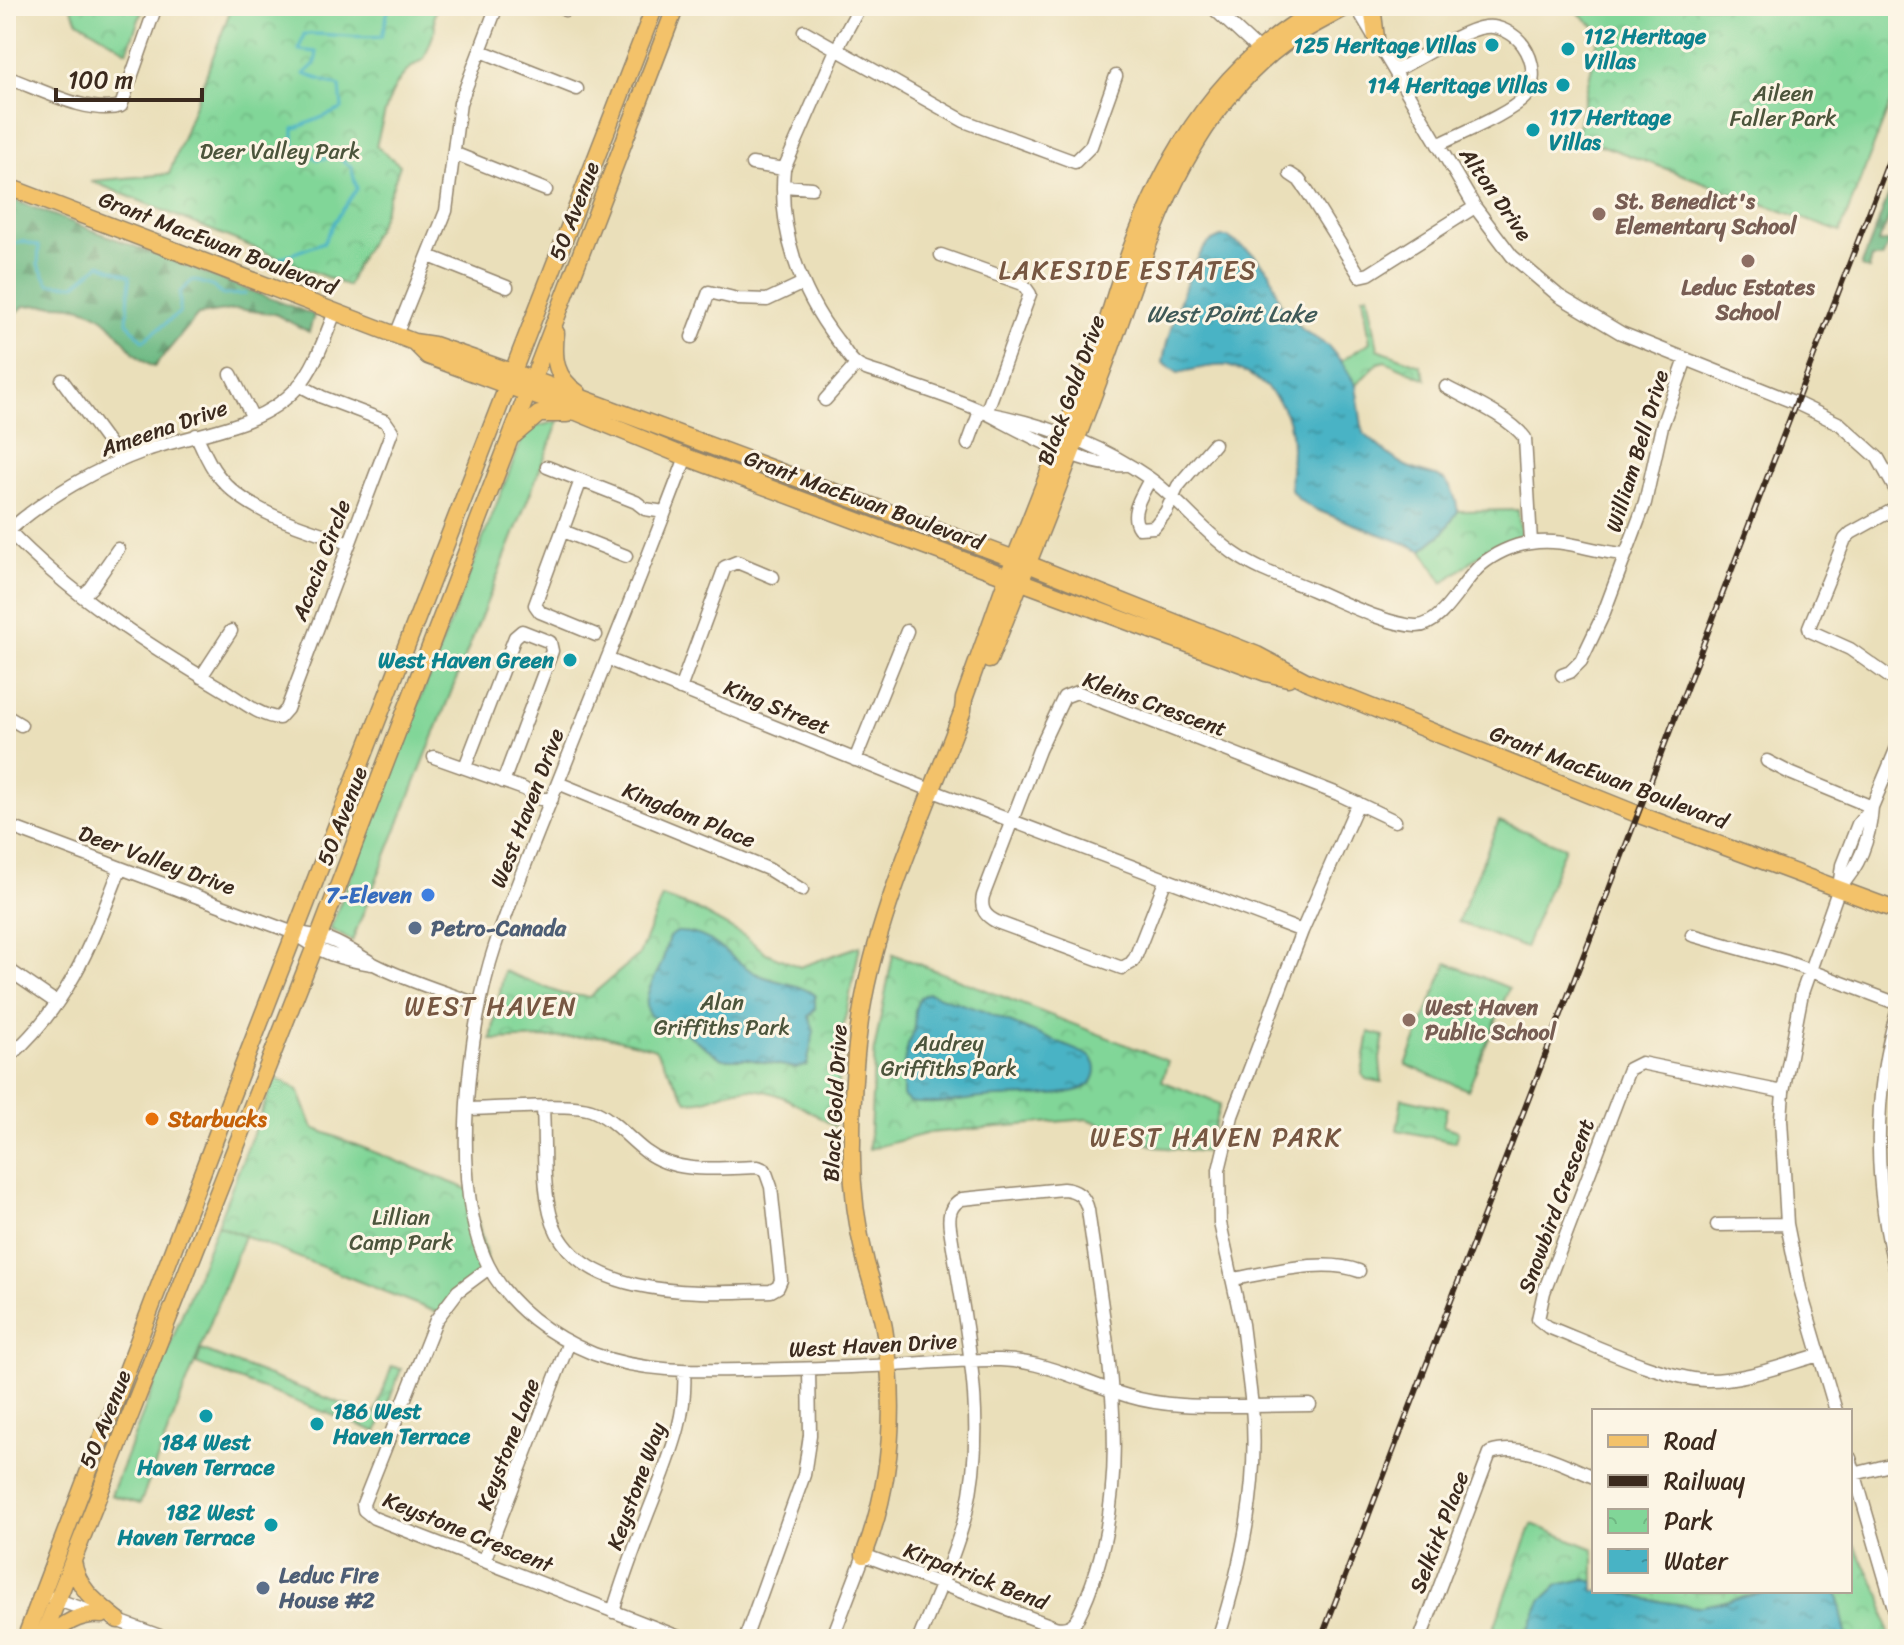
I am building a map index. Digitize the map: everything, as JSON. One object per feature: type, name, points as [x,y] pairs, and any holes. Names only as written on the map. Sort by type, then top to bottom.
[{"type":"main road","name":"50 Avenue","points":[[45,1639],[50,1597],[294,933],[655,6]]},
{"type":"main road","name":"50 Avenue","points":[[25,1639],[73,1560],[317,942],[676,6]]},
{"type":"main road","name":"Black Gold Drive","points":[[864,1555],[879,1512],[889,1467],[891,1400],[884,1326],[862,1244],[853,1193],[853,1088],[864,998],[876,948],[963,710],[975,696],[1014,579],[1171,187],[1217,111],[1263,54],[1293,22],[1324,6]]},
{"type":"main road","name":"Black Gold Drive","points":[[1263,54],[1348,6]]},
{"type":"main road","points":[[1374,6],[1376,38]]},
{"type":"main road","name":"Grant MacEwan Boulevard","points":[[6,186],[414,342],[434,345],[589,410],[686,457],[1266,673],[1306,681]]},
{"type":"main road","points":[[559,312],[554,349],[556,366],[567,385],[589,410]]},
{"type":"main road","name":"Grant MacEwan Boulevard","points":[[589,410],[731,452],[1022,562],[1257,655],[1306,681],[1637,814],[1898,911]]},
{"type":"main road","points":[[510,439],[539,414],[589,410]]},
{"type":"main road","points":[[73,1560],[82,1588],[110,1618]]},
{"type":"main road","points":[[45,1639],[70,1622],[92,1614],[110,1618]]},
{"type":"street","points":[[6,77],[85,106],[107,111],[121,106],[156,6]]},
{"type":"street","points":[[396,335],[446,211],[456,154],[460,103],[497,6]]},
{"type":"street","points":[[825,400],[856,365],[825,324],[801,284],[788,236],[784,169],[836,50],[860,6]]},
{"type":"street","points":[[1211,6],[1263,54]]},
{"type":"street","name":"Alton Drive","points":[[1356,6],[1475,207],[1512,256],[1559,296],[1621,333],[1796,403],[1840,424],[1878,458],[1898,494]]},
{"type":"street","points":[[1396,70],[1482,27],[1509,32],[1528,54],[1532,76],[1526,96],[1438,145]]},
{"type":"street","points":[[804,31],[964,121],[1075,162],[1091,146],[1116,76]]},
{"type":"street","points":[[481,51],[577,89]]},
{"type":"street","points":[[456,154],[546,190]]},
{"type":"street","points":[[752,164],[784,169]]},
{"type":"street","points":[[1290,174],[1307,191],[1360,276],[1369,274],[1475,207]]},
{"type":"street","points":[[783,186],[812,188]]},
{"type":"street","points":[[941,255],[1023,284],[1030,294],[968,444]]},
{"type":"street","points":[[429,256],[507,287]]},
{"type":"street","points":[[692,337],[709,292],[738,299],[767,300],[801,284]]},
{"type":"street","name":"Ameena Drive","points":[[7,531],[66,489],[121,460],[253,418],[275,407],[299,385],[318,353],[335,312]]},
{"type":"street","name":"William Bell Drive","points":[[1562,675],[1581,661],[1588,649],[1626,554],[1645,503],[1662,426],[1686,359]]},
{"type":"street","name":"William Bell Drive","points":[[856,365],[983,412],[1019,433],[1068,443],[1102,464],[1124,465],[1150,479],[1235,554],[1260,569],[1352,606],[1416,626],[1433,620],[1446,609],[1458,589],[1480,566],[1503,551],[1531,542],[1574,543],[1612,554],[1626,554]]},
{"type":"street","name":"Ameena Drive","points":[[231,374],[253,418]]},
{"type":"street","points":[[62,380],[121,460]]},
{"type":"street","name":"Acacia Circle","points":[[7,531],[82,596],[133,634],[270,717],[279,718],[392,431],[390,425],[299,385]]},
{"type":"street","points":[[1446,387],[1477,403],[1525,438],[1531,542]]},
{"type":"street","points":[[196,435],[215,472],[246,502],[349,543]]},
{"type":"street","points":[[1150,479],[1135,513],[1139,528],[1154,527],[1166,512],[1172,496],[1214,444]]},
{"type":"street","name":"West Haven Drive","points":[[686,457],[495,948],[479,1005],[472,1050],[467,1154],[471,1212],[489,1268],[524,1312],[546,1329],[569,1342],[623,1363],[684,1371],[1005,1360],[1043,1365],[1112,1391],[1164,1404],[1310,1405]]},
{"type":"street","points":[[547,467],[636,502],[655,504],[664,512]]},
{"type":"street","points":[[581,480],[535,605],[540,612],[596,635]]},
{"type":"street","points":[[1898,507],[1845,539],[1809,627],[1810,631],[1850,649],[1898,683]]},
{"type":"street","points":[[563,531],[626,556]]},
{"type":"street","points":[[82,596],[118,549]]},
{"type":"street","points":[[680,689],[725,567],[737,562],[773,577]]},
{"type":"street","points":[[201,677],[231,631]]},
{"type":"street","points":[[465,767],[515,637],[522,631],[550,642],[552,651],[503,782]]},
{"type":"street","points":[[855,760],[907,631]]},
{"type":"street","name":"King Street","points":[[607,659],[933,791]]},
{"type":"street","name":"Kleins Crescent","points":[[1166,879],[1135,958],[1122,968],[997,922],[987,915],[981,905],[1039,750],[1064,697],[1077,692],[1358,803],[1395,821]]},
{"type":"street","points":[[6,716],[21,725]]},
{"type":"street","points":[[1835,1409],[1800,1289],[1787,1224],[1781,1119],[1783,1092],[1796,1017],[1809,970],[1839,888],[1855,872],[1871,830],[1872,807],[1898,745]]},
{"type":"street","points":[[434,757],[524,789],[535,788],[552,799]]},
{"type":"street","points":[[1767,761],[1872,807]]},
{"type":"street","name":"Kingdom Place","points":[[558,783],[768,869],[802,890]]},
{"type":"street","points":[[933,791],[1302,931]]},
{"type":"street","points":[[1218,1639],[1240,1561],[1253,1483],[1252,1406],[1242,1324],[1219,1215],[1222,1151],[1232,1116],[1302,931],[1358,803]]},
{"type":"street","name":"Deer Valley Drive","points":[[6,825],[317,942]]},
{"type":"street","points":[[6,1060],[57,1003],[82,964],[120,869]]},
{"type":"street","points":[[1692,935],[1809,970],[1898,1006],[1888,1043],[1878,1147],[1888,1237],[1898,1279]]},
{"type":"street","points":[[317,942],[354,950],[375,964],[479,1005]]},
{"type":"street","points":[[6,968],[57,1003]]},
{"type":"street","name":"Snowbird Crescent","points":[[1783,1092],[1641,1063],[1629,1069],[1544,1292],[1538,1319],[1548,1327],[1655,1368],[1692,1378],[1731,1379],[1819,1355]]},
{"type":"street","points":[[1883,1079],[1898,1085]]},
{"type":"street","points":[[468,1109],[578,1107],[601,1115],[646,1153],[672,1165],[758,1167],[765,1170],[771,1187],[781,1280],[778,1287],[771,1291],[688,1293],[654,1289],[610,1275],[576,1256],[560,1238],[550,1214],[543,1108]]},
{"type":"street","points":[[919,1639],[963,1522],[973,1471],[975,1393],[949,1220],[952,1206],[970,1198],[1071,1190],[1080,1194],[1087,1205],[1112,1391]]},
{"type":"street","points":[[1717,1225],[1787,1224]]},
{"type":"street","points":[[1232,1279],[1325,1265],[1347,1266],[1359,1271]]},
{"type":"street","name":"Keystone Crescent","points":[[489,1268],[458,1291],[436,1320],[363,1504],[364,1510],[374,1518],[684,1639]]},
{"type":"street","name":"Keystone Lane","points":[[484,1561],[569,1342]]},
{"type":"street","points":[[745,1639],[804,1475],[810,1435],[809,1369]]},
{"type":"street","name":"Keystone Way","points":[[613,1612],[679,1432],[686,1397],[684,1371]]},
{"type":"street","name":"Kirpatrick Bend","points":[[864,1555],[1055,1627],[1066,1628],[1074,1624],[1098,1560],[1109,1506],[1115,1447],[1112,1391]]},
{"type":"street","name":"Selkirk Place","points":[[1420,1639],[1490,1453],[1505,1448],[1534,1453],[1592,1476]]},
{"type":"street","points":[[1898,1463],[1852,1475],[1898,1621]]},
{"type":"street","points":[[832,1639],[864,1555]]},
{"type":"street","points":[[50,1597],[168,1639]]},
{"type":"green space","points":[[70,6],[144,6],[127,51],[78,21]]},
{"type":"green space","name":"Deer Valley Park","points":[[232,6],[437,6],[435,30],[424,59],[403,75],[386,108],[376,146],[400,165],[380,222],[348,286],[91,181],[169,174]]},
{"type":"green space","name":"Aileen Faller Park","points":[[1570,6],[1898,6],[1898,84],[1840,232],[1576,136],[1600,31]]},
{"type":"green space","points":[[1898,171],[1898,199],[1878,243],[1890,241],[1882,258],[1872,258],[1869,270],[1861,267]]},
{"type":"green space","points":[[6,197],[314,315],[309,332],[275,314],[237,309],[198,315],[154,367],[139,358],[104,319],[86,309],[66,305],[24,306],[6,323]]},
{"type":"green space","points":[[1368,294],[1378,349],[1420,365],[1426,379],[1385,361],[1378,363],[1356,385],[1341,361],[1370,342],[1363,296]]},
{"type":"green space","points":[[559,421],[352,941],[330,929],[526,429]]},
{"type":"green space","points":[[1518,510],[1521,535],[1493,545],[1443,583],[1422,550],[1443,533],[1458,511]]},
{"type":"green space","points":[[1499,821],[1565,847],[1525,948],[1458,922]]},
{"type":"green space","name":"Alan Griffiths Park","points":[[662,897],[696,909],[743,935],[766,953],[800,967],[860,946],[842,1033],[834,1126],[788,1099],[762,1091],[736,1090],[700,1101],[687,1101],[655,1049],[649,1047],[603,1036],[491,1040],[504,971],[562,994],[589,997],[639,955]]},
{"type":"green space","name":"Audrey Griffiths Park","points":[[893,954],[1168,1061],[1162,1081],[1220,1104],[1207,1152],[1156,1147],[1088,1119],[929,1133],[869,1149],[875,1046]]},
{"type":"green space","points":[[1447,963],[1509,988],[1468,1090],[1406,1065]]},
{"type":"green space","points":[[1369,1032],[1384,1036],[1380,1059],[1382,1082],[1366,1079],[1362,1074]]},
{"type":"green space","name":"Lillian Camp Park","points":[[275,1077],[298,1090],[313,1128],[470,1190],[489,1268],[441,1314],[217,1225]]},
{"type":"green space","points":[[1402,1098],[1447,1108],[1443,1126],[1458,1131],[1455,1142],[1397,1130]]},
{"type":"green space","points":[[217,1225],[244,1236],[140,1504],[111,1495]]},
{"type":"green space","points":[[201,1350],[374,1416],[392,1366],[401,1369],[377,1432],[196,1364]]},
{"type":"green space","points":[[1532,1524],[1592,1548],[1592,1593],[1852,1593],[1854,1545],[1881,1596],[1890,1639],[1490,1639]]},
{"type":"water","name":"West Point Lake","points":[[1221,237],[1228,237],[1254,255],[1270,272],[1280,303],[1303,330],[1328,346],[1341,361],[1356,385],[1363,433],[1398,462],[1440,478],[1451,488],[1458,511],[1443,533],[1422,550],[1314,509],[1299,500],[1291,490],[1292,444],[1287,417],[1268,388],[1248,374],[1227,366],[1178,373],[1163,363],[1187,281],[1202,251]]},
{"type":"water","points":[[677,932],[710,940],[755,973],[801,987],[815,995],[815,1009],[809,1016],[814,1031],[807,1065],[796,1068],[747,1059],[722,1059],[676,1026],[650,1016],[647,1002],[650,988],[669,937]]},
{"type":"water","points":[[928,993],[983,1011],[1088,1055],[1095,1064],[1096,1074],[1091,1083],[1082,1089],[1059,1094],[937,1103],[909,1102],[903,1096],[903,1068],[914,1031],[915,1009],[920,997]]},
{"type":"water","points":[[1584,1579],[1592,1581],[1592,1593],[1626,1593],[1698,1607],[1761,1593],[1836,1593],[1849,1639],[1525,1639],[1541,1601],[1558,1585]]},
{"type":"waterway","points":[[278,259],[324,242],[357,189],[351,167],[338,157],[318,159],[294,147],[294,129],[342,109],[340,86],[304,74],[315,64],[317,52],[299,50],[304,34],[382,36],[389,6]]},
{"type":"waterway","points":[[6,248],[21,241],[39,246],[38,265],[49,284],[75,285],[100,264],[130,276],[127,322],[143,341],[180,312],[180,292],[193,280],[212,286],[223,295],[245,294]]},
{"type":"railway","points":[[1321,1639],[1898,137]]},
{"type":"place","name":"125 Heritage Villas","points":[[1492,45]]},
{"type":"place","name":"112 Heritage Villas","points":[[1568,49]]},
{"type":"place","name":"114 Heritage Villas","points":[[1563,85]]},
{"type":"place","name":"117 Heritage Villas","points":[[1533,130]]},
{"type":"place","name":"St. Benedict's Elementary School","points":[[1599,214]]},
{"type":"place","name":"Leduc Estates School","points":[[1748,261]]},
{"type":"place","name":"West Haven Green","points":[[570,660]]},
{"type":"place","name":"7-Eleven","points":[[428,895]]},
{"type":"place","name":"Petro-Canada","points":[[415,928]]},
{"type":"place","name":"West Haven Public School","points":[[1409,1020]]},
{"type":"place","name":"Starbucks","points":[[152,1119]]},
{"type":"place","name":"184 West Haven Terrace","points":[[206,1416]]},
{"type":"place","name":"186 West Haven Terrace","points":[[317,1424]]},
{"type":"place","name":"182 West Haven Terrace","points":[[271,1525]]},
{"type":"place","name":"Leduc Fire House #2","points":[[263,1588]]},
{"type":"district","name":"LAKESIDE ESTATES","points":[[1128,270]]},
{"type":"district","name":"WEST HAVEN","points":[[491,1006]]},
{"type":"district","name":"WEST HAVEN PARK","points":[[1216,1137]]}]
